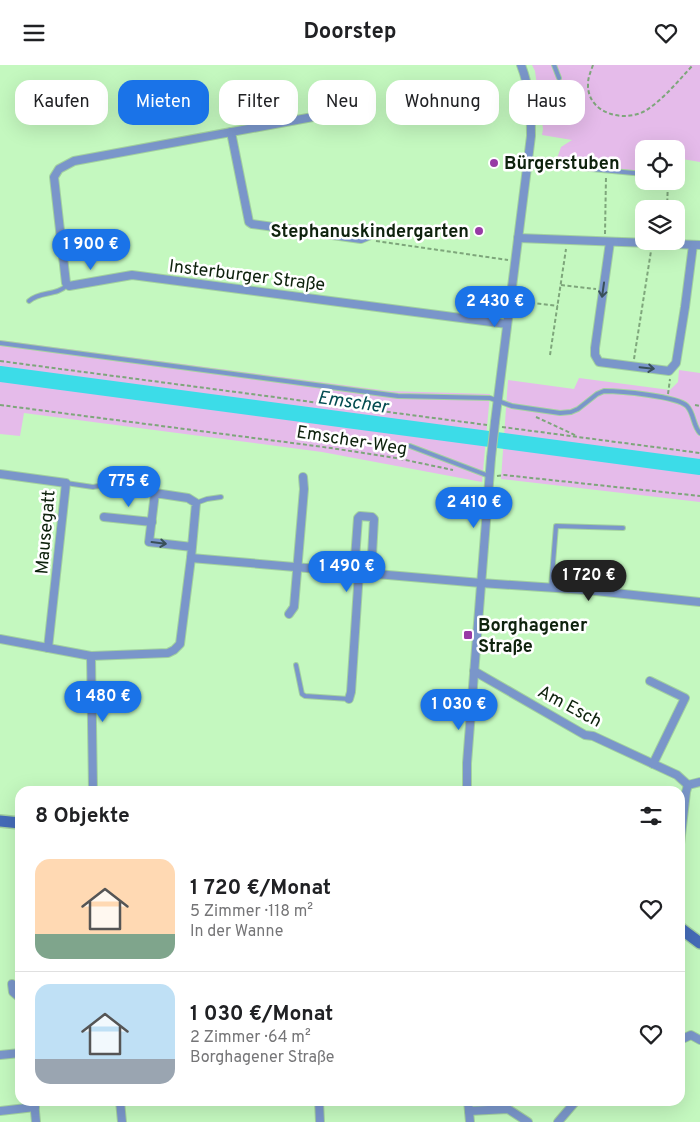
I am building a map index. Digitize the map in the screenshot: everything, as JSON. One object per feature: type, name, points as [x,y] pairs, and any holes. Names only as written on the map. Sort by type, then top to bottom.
[{"type":"street","points":[[467,786],[474,671],[494,424],[532,136],[530,94],[521,65]]},
{"type":"street","points":[[68,285],[64,273],[54,177],[60,169],[74,161],[308,118]]},
{"type":"street","points":[[230,132],[249,222],[252,224],[362,239],[378,232]]},
{"type":"street","points":[[518,238],[635,243]]},
{"type":"street","points":[[607,242],[595,348],[598,362],[669,371],[676,363],[696,245]]},
{"type":"street","name":"Insterburger Straße","points":[[68,285],[132,275],[507,324]]},
{"type":"street","name":"Mausegatt","points":[[0,474],[66,483],[48,648]]},
{"type":"street","points":[[288,614],[294,607],[304,489],[303,477]]},
{"type":"street","points":[[0,639],[92,656],[168,653],[180,645],[191,558],[192,547],[196,503],[188,498],[155,493],[149,542],[192,547]]},
{"type":"street","points":[[349,699],[357,572],[358,518],[360,516],[372,517],[374,519],[371,573]]},
{"type":"street","points":[[104,517],[152,522]]},
{"type":"street","points":[[191,558],[481,583],[586,590],[700,602]]},
{"type":"street","points":[[92,656],[93,786]]},
{"type":"street","name":"Am Esch","points":[[474,671],[586,735],[593,736],[677,775],[688,785]]},
{"type":"street","points":[[650,681],[686,698],[654,764]]},
{"type":"street","points":[[685,801],[688,785],[700,782]]},
{"type":"street","points":[[0,821],[15,822]]},
{"type":"street","points":[[685,932],[700,943]]},
{"type":"street","points":[[12,984],[13,993],[15,994]]},
{"type":"street","points":[[685,1038],[691,1035],[700,1040]]},
{"type":"street","points":[[0,1055],[15,1054]]},
{"type":"street","points":[[0,1111],[24,1106]]},
{"type":"street","points":[[34,1106],[36,1122]]},
{"type":"street","points":[[120,1106],[122,1122]]},
{"type":"street","points":[[319,1106],[320,1122]]},
{"type":"street","points":[[468,1106],[470,1122]]},
{"type":"street","points":[[558,1122],[572,1106]]},
{"type":"street","points":[[469,1111],[508,1109],[528,1122]]},
{"type":"lane","points":[[554,65],[559,78]]},
{"type":"lane","points":[[528,163],[635,173]]},
{"type":"lane","points":[[29,301],[38,295],[60,291],[68,285]]},
{"type":"lane","points":[[0,343],[398,396],[490,398],[522,407],[560,413],[578,409],[597,394],[604,391],[650,395],[685,404],[700,433]]},
{"type":"lane","points":[[410,446],[490,477]]},
{"type":"lane","points":[[66,483],[93,487],[110,484]]},
{"type":"lane","points":[[196,503],[202,500],[221,497]]},
{"type":"lane","points":[[551,588],[556,526],[623,528]]},
{"type":"lane","points":[[296,665],[302,695],[349,699]]},
{"type":"lane","points":[[92,703],[137,700]]},
{"type":"path","points":[[593,65],[588,84],[593,103],[608,113],[625,117],[645,111],[659,101],[692,65]]},
{"type":"path","points":[[606,170],[607,242]]},
{"type":"path","points":[[362,239],[515,261]]},
{"type":"path","points":[[550,355],[568,240]]},
{"type":"path","points":[[632,367],[651,250]]},
{"type":"path","points":[[561,285],[603,289]]},
{"type":"path","points":[[510,300],[558,306]]},
{"type":"path","points":[[0,361],[494,424]]},
{"type":"path","points":[[667,399],[669,371]]},
{"type":"path","name":"Emscher-Weg","points":[[0,405],[331,448],[396,458],[452,470]]},
{"type":"path","points":[[522,407],[534,416],[579,437]]},
{"type":"path","points":[[502,427],[700,453]]},
{"type":"path","points":[[490,477],[504,475],[700,497]]},
{"type":"shaded area","points":[[532,65],[700,65],[700,162],[685,160],[685,140],[635,140],[635,170],[555,164],[561,147],[572,140],[542,135],[542,125],[585,125],[585,80],[536,80]]},
{"type":"shaded area","points":[[0,340],[389,391],[490,394],[482,482],[322,452],[24,413],[20,436],[0,434]]},
{"type":"shaded area","points":[[679,370],[700,373],[700,502],[501,479],[508,380],[574,389],[579,378],[670,390],[678,382]]},
{"type":"waterway","name":"Emscher","points":[[0,374],[700,467]]},
{"type":"waterway","name":"Emscher","points":[[696,467],[700,460]]},
{"type":"place","name":"Bürgerstuben","points":[[494,163]]},
{"type":"place","name":"Stephanuskindergarten","points":[[479,231]]},
{"type":"place","name":"Borghagener Straße","points":[[468,635]]}]
